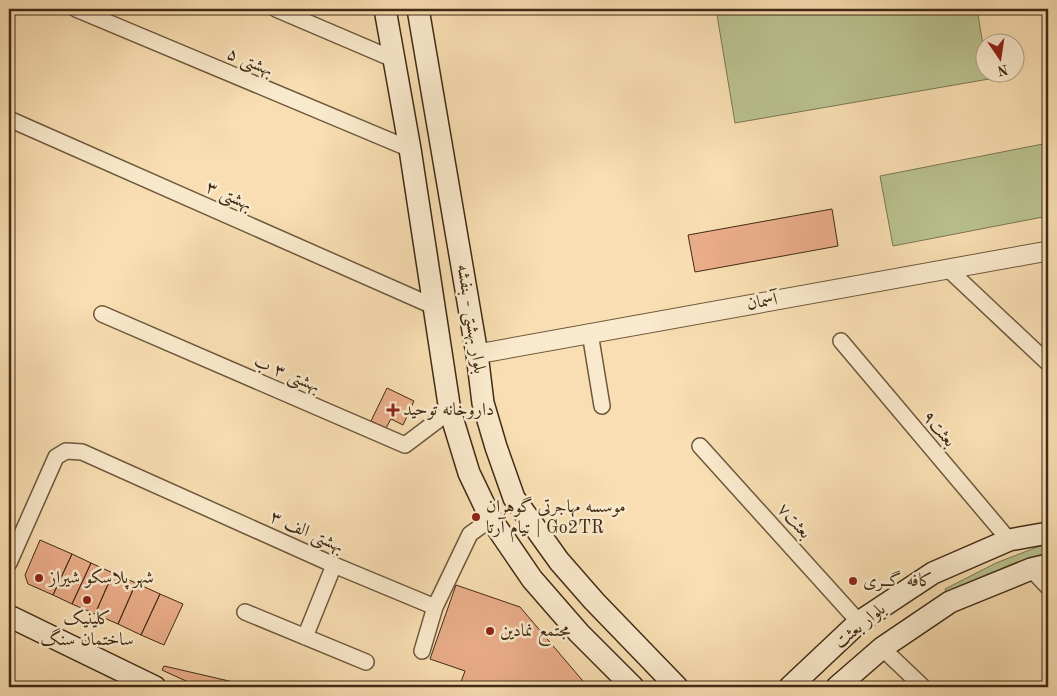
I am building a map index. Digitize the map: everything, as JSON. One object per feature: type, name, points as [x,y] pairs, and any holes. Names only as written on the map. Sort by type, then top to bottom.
[{"type":"main road","name":"بلوار بهشتی - بنفشه","points":[[385,9],[410,149],[450,411],[470,473],[491,519],[532,579],[579,633],[633,687]]},
{"type":"main road","name":"بلوار بهشتی - بنفشه","points":[[418,9],[477,354],[483,403],[514,498],[559,561],[594,601],[681,686]]},
{"type":"main road","name":"بلوار بعثت","points":[[790,687],[859,622],[928,576],[1009,540],[1048,533]]},
{"type":"main road","name":"بلوار بعثت","points":[[837,687],[882,648],[945,606],[1040,567]]},
{"type":"main road","points":[[928,576],[945,606]]},
{"type":"main road","points":[[9,616],[154,687]]},
{"type":"main road","points":[[9,632],[126,687]]},
{"type":"street","name":"بهشتی ۵","points":[[76,9],[410,149]]},
{"type":"street","points":[[276,9],[393,59]]},
{"type":"street","name":"بهشتی ۳","points":[[9,119],[435,307]]},
{"type":"street","name":"آسمان","points":[[477,354],[1048,251]]},
{"type":"street","points":[[947,268],[1048,363]]},
{"type":"street","name":"بهشتی ۳ ب","points":[[102,314],[405,445],[450,411]]},
{"type":"street","points":[[590,333],[602,406]]},
{"type":"street","name":"بعثت۹","points":[[840,341],[1009,540]]},
{"type":"street","name":"بعثت۷","points":[[700,446],[859,622]]},
{"type":"street","name":"بهشتی الف ۳","points":[[9,563],[56,457],[66,451],[82,452],[334,565],[435,607]]},
{"type":"street","points":[[422,651],[435,607],[470,534],[491,519]]},
{"type":"street","points":[[305,637],[334,565]]},
{"type":"street","points":[[1040,567],[1048,587]]},
{"type":"street","points":[[245,612],[366,662]]},
{"type":"street","points":[[882,648],[923,687]]},
{"type":"green space","points":[[716,9],[977,9],[981,32],[974,32],[974,82],[735,123]]},
{"type":"green space","points":[[1048,143],[1048,216],[893,246],[880,176]]},
{"type":"green space","points":[[1048,543],[1048,555],[947,595],[945,589],[996,563]]},
{"type":"building","points":[[832,209],[838,246],[695,272],[688,235]]},
{"type":"building","name":"داروخانه توحید","points":[[387,388],[414,401],[403,425],[391,419],[386,428],[371,421]]},
{"type":"building","points":[[40,540],[72,554],[53,595],[28,584],[25,575]]},
{"type":"building","points":[[72,554],[91,563],[72,604],[53,595]]},
{"type":"building","points":[[91,563],[113,573],[95,614],[72,604]]},
{"type":"building","points":[[113,573],[136,583],[118,624],[95,614]]},
{"type":"building","points":[[136,583],[160,594],[141,635],[118,624]]},
{"type":"building","name":"مجتمع نمادین","points":[[456,585],[520,607],[588,687],[459,687],[465,671],[430,659]]},
{"type":"building","points":[[160,594],[183,604],[164,645],[141,635]]},
{"type":"building","points":[[164,666],[229,681],[227,687],[199,687],[162,670]]},
{"type":"building","points":[[229,681],[250,687],[227,687]]},
{"type":"place","name":"داروخانه توحید","points":[[393,410]]},
{"type":"place","name":"موسسه مهاجرتی گوهران تیام آرتا | Go2TR","points":[[476,517]]},
{"type":"place","name":"شهر پلاسکو شیراز","points":[[39,578]]},
{"type":"place","name":"کافه گــری","points":[[853,581]]},
{"type":"place","name":"کلینیک ساختمان سنگ","points":[[87,600]]},
{"type":"place","name":"مجتمع نمادین","points":[[490,631]]}]
